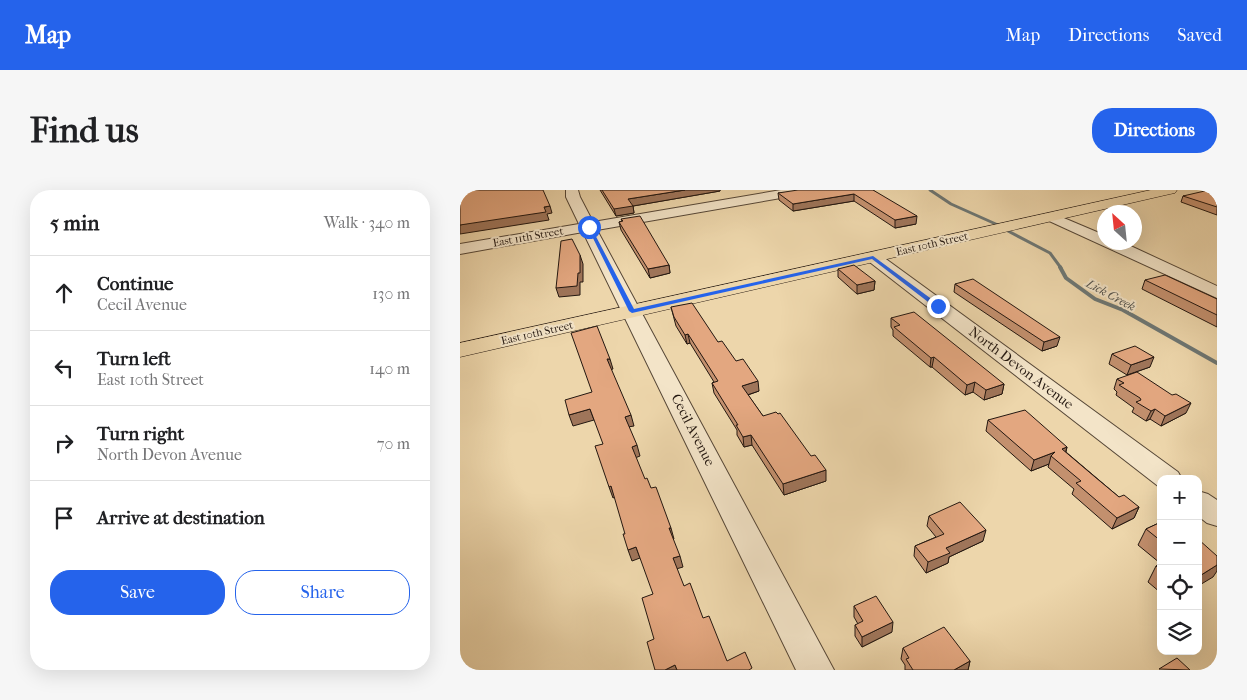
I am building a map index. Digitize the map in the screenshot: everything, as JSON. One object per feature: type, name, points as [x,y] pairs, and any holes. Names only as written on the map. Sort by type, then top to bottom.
[{"type":"main road","name":"East 10th Street","points":[[460,350],[1170,190]]},
{"type":"street","name":"Cecil Avenue","points":[[572,190],[573,197],[815,670]]},
{"type":"street","name":"East 11th Street","points":[[460,249],[804,190]]},
{"type":"street","points":[[1052,216],[1097,238]]},
{"type":"street","points":[[1125,250],[1217,293]]},
{"type":"street","name":"North Devon Avenue","points":[[873,257],[1163,475]]},
{"type":"street","points":[[1202,504],[1217,515]]},
{"type":"building","points":[[460,190],[543,190],[550,206],[544,207],[546,212],[460,225]]},
{"type":"building","points":[[602,190],[685,190],[628,199],[633,206],[614,209]]},
{"type":"building","points":[[798,190],[873,190],[917,216],[895,220],[854,194],[793,204],[778,193]]},
{"type":"building","points":[[1209,190],[1217,192],[1217,207],[1183,196]]},
{"type":"building","points":[[640,216],[669,265],[648,269],[619,222],[623,221],[621,219]]},
{"type":"building","points":[[572,239],[580,255],[580,273],[578,273],[577,286],[556,288],[561,241]]},
{"type":"building","points":[[854,265],[875,281],[857,285],[838,269]]},
{"type":"building","points":[[1165,275],[1217,299],[1217,315],[1145,280]]},
{"type":"building","points":[[973,279],[1060,337],[1044,342],[955,284]]},
{"type":"building","points":[[692,303],[718,342],[722,341],[736,361],[743,359],[758,381],[742,386],[763,416],[776,412],[780,413],[811,456],[815,455],[826,470],[783,484],[751,435],[743,437],[736,425],[738,425],[712,383],[718,381],[688,334],[685,335],[674,317],[671,307]]},
{"type":"building","points":[[914,312],[1004,384],[986,390],[975,382],[967,385],[934,357],[931,358],[894,327],[900,325],[891,318]]},
{"type":"building","points":[[597,326],[610,359],[607,359],[631,415],[625,417],[637,445],[632,447],[645,479],[647,478],[651,488],[656,487],[671,528],[669,528],[680,556],[673,558],[684,586],[690,583],[703,618],[709,616],[727,661],[745,652],[752,668],[749,670],[677,670],[675,665],[665,670],[655,670],[647,642],[654,639],[642,598],[653,594],[636,547],[628,550],[611,486],[609,487],[595,446],[603,444],[590,409],[569,415],[565,400],[592,392],[571,333]]},
{"type":"building","points":[[1135,346],[1154,357],[1131,365],[1112,354]]},
{"type":"building","points":[[1137,372],[1172,395],[1176,394],[1191,403],[1165,416],[1155,409],[1151,411],[1136,402],[1141,400],[1140,398],[1119,385],[1124,383],[1117,379]]},
{"type":"building","points":[[1025,410],[1067,447],[1062,449],[1119,497],[1124,495],[1139,507],[1117,518],[1076,483],[1081,481],[1051,456],[1055,452],[1034,460],[988,420]]},
{"type":"building","points":[[960,502],[986,530],[946,548],[950,553],[928,562],[915,546],[944,534],[929,516]]},
{"type":"building","points":[[1157,524],[1157,538],[1146,529]]},
{"type":"building","points":[[1202,543],[1217,556],[1217,565],[1202,574]]},
{"type":"building","points":[[876,596],[893,622],[862,637],[855,625],[863,621],[854,606]]},
{"type":"building","points":[[944,627],[970,661],[954,670],[913,670],[906,659],[909,658],[903,648]]},
{"type":"building","points":[[1177,658],[1190,670],[1159,669]]},
{"type":"waterway","name":"Lick Creek","points":[[930,190],[951,204],[998,225]]},
{"type":"waterway","name":"Lick Creek","points":[[1008,231],[1050,253],[1061,268]]},
{"type":"waterway","name":"Lick Creek","points":[[1060,267],[1066,278],[1095,299],[1123,310],[1217,363]]},
{"type":"route","points":[[589,227],[632,311],[873,257],[938,306]]}]
